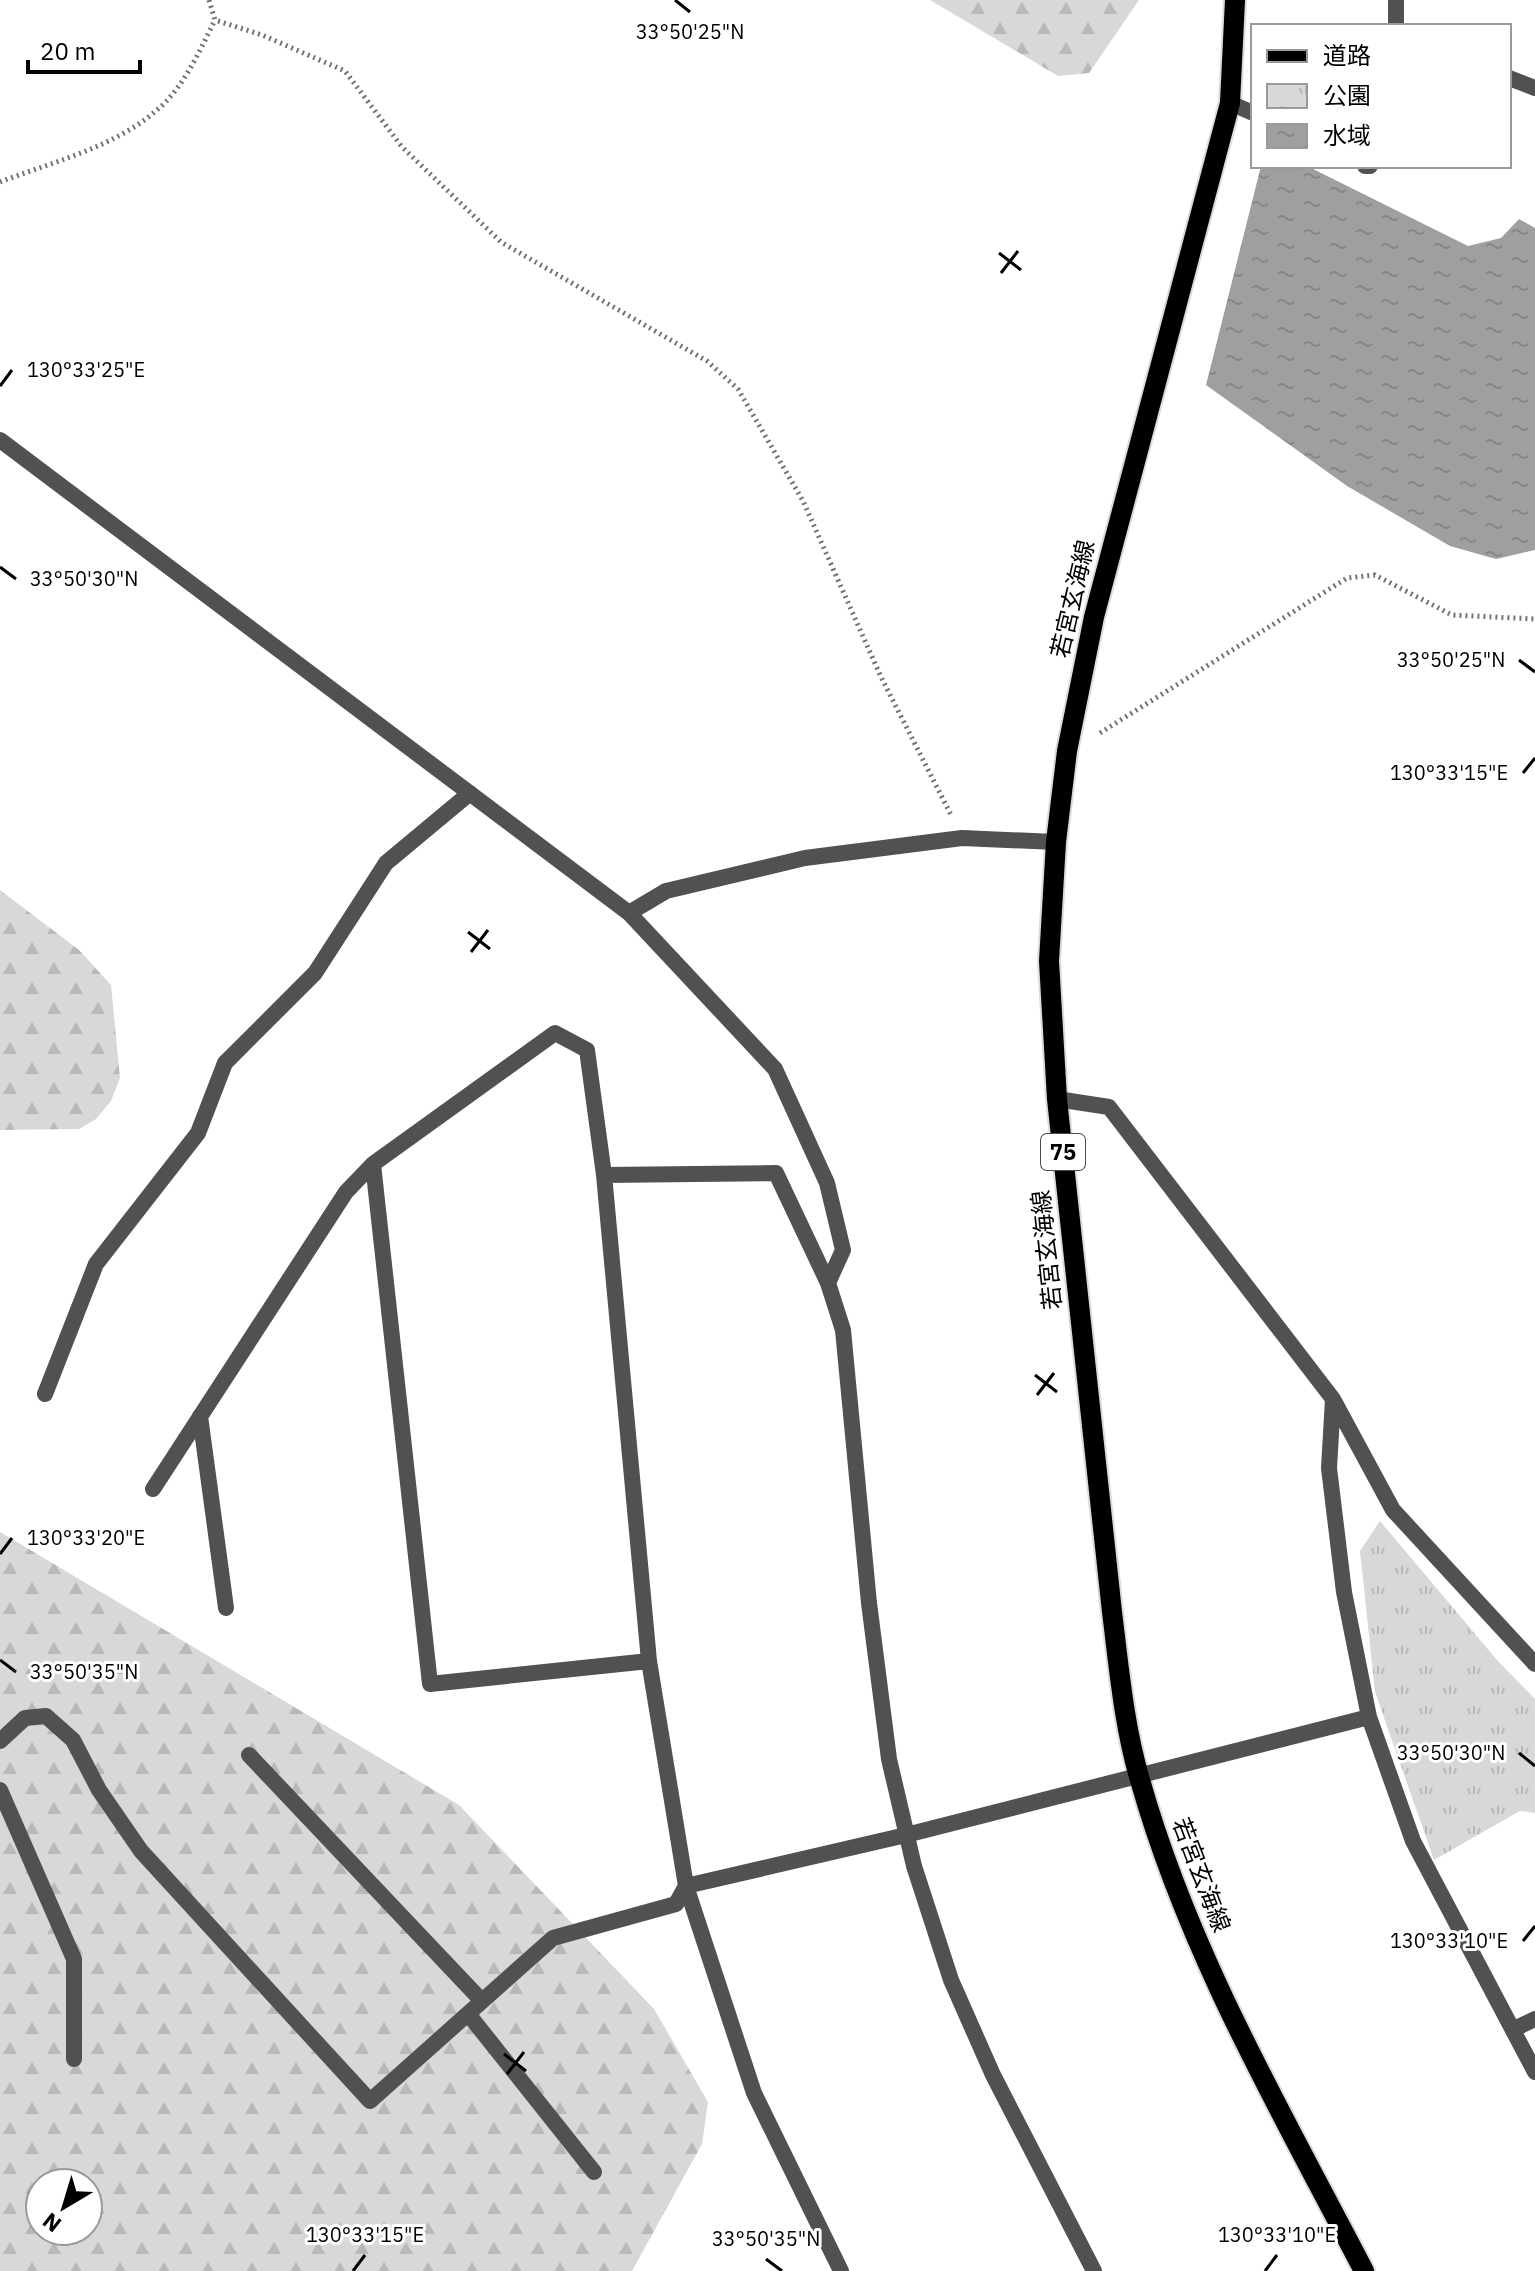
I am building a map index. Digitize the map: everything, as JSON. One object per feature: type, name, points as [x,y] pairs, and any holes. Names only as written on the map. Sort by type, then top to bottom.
[{"type":"main road","name":"若宮玄海線","points":[[1235,0],[1230,103],[1094,617],[1067,751],[1056,842],[1049,961],[1057,1099],[1122,1697],[1139,1777],[1186,1918],[1242,2036],[1364,2271]]},
{"type":"street","points":[[1396,0],[1396,24]]},
{"type":"street","points":[[1511,79],[1535,88]]},
{"type":"street","points":[[1230,103],[1251,112]]},
{"type":"street","points":[[0,440],[629,913],[775,1069],[827,1183],[843,1250],[828,1283]]},
{"type":"street","points":[[45,1394],[96,1264],[198,1133],[225,1063],[315,973],[386,863],[470,793]]},
{"type":"street","points":[[629,913],[666,891],[805,858],[962,838],[1056,842]]},
{"type":"street","points":[[153,1489],[346,1192],[373,1164],[555,1033],[587,1050],[604,1175],[649,1661],[686,1886],[754,2093],[841,2271]]},
{"type":"street","points":[[1057,1099],[1109,1107],[1333,1399],[1393,1510],[1535,1664]]},
{"type":"street","points":[[373,1164],[430,1684],[649,1661]]},
{"type":"street","points":[[604,1175],[776,1173],[828,1283],[843,1330],[869,1603],[889,1759],[906,1835],[951,1980],[993,2075],[1094,2271]]},
{"type":"street","points":[[1333,1399],[1329,1468],[1344,1592],[1369,1717],[1413,1841],[1535,2072]]},
{"type":"street","points":[[200,1416],[226,1608]]},
{"type":"street","points":[[0,1741],[25,1718],[46,1716],[73,1740],[99,1790],[141,1851],[370,2101],[553,1938],[676,1904],[686,1886],[906,1835],[1369,1717]]},
{"type":"street","points":[[249,1755],[481,2000]]},
{"type":"street","points":[[0,1790],[74,1959],[74,2059]]},
{"type":"street","points":[[469,2015],[594,2172]]},
{"type":"street","points":[[1514,2029],[1535,2019]]},
{"type":"path","points":[[0,182],[117,136],[159,109],[182,79],[215,20],[209,0]]},
{"type":"path","points":[[215,20],[262,35],[345,71],[402,147],[501,242],[707,361],[738,389],[803,501],[881,677],[962,838]]},
{"type":"path","points":[[1067,751],[1129,718],[1347,578],[1375,575],[1452,615],[1535,619]]},
{"type":"green space","points":[[930,0],[1139,0],[1089,73],[1058,76]]},
{"type":"green space","points":[[0,890],[79,950],[111,985],[120,1078],[111,1101],[96,1119],[79,1129],[0,1130]]},
{"type":"green space","points":[[1380,1521],[1497,1660],[1535,1699],[1535,1813],[1520,1811],[1434,1860],[1375,1692],[1360,1551]]},
{"type":"green space","points":[[0,1532],[459,1805],[654,2009],[708,2102],[702,2144],[632,2271],[0,2271]]},
{"type":"water","points":[[1260,168],[1311,168],[1468,246],[1501,238],[1519,219],[1535,228],[1535,550],[1496,559],[1450,546],[1347,486],[1206,385]]}]
